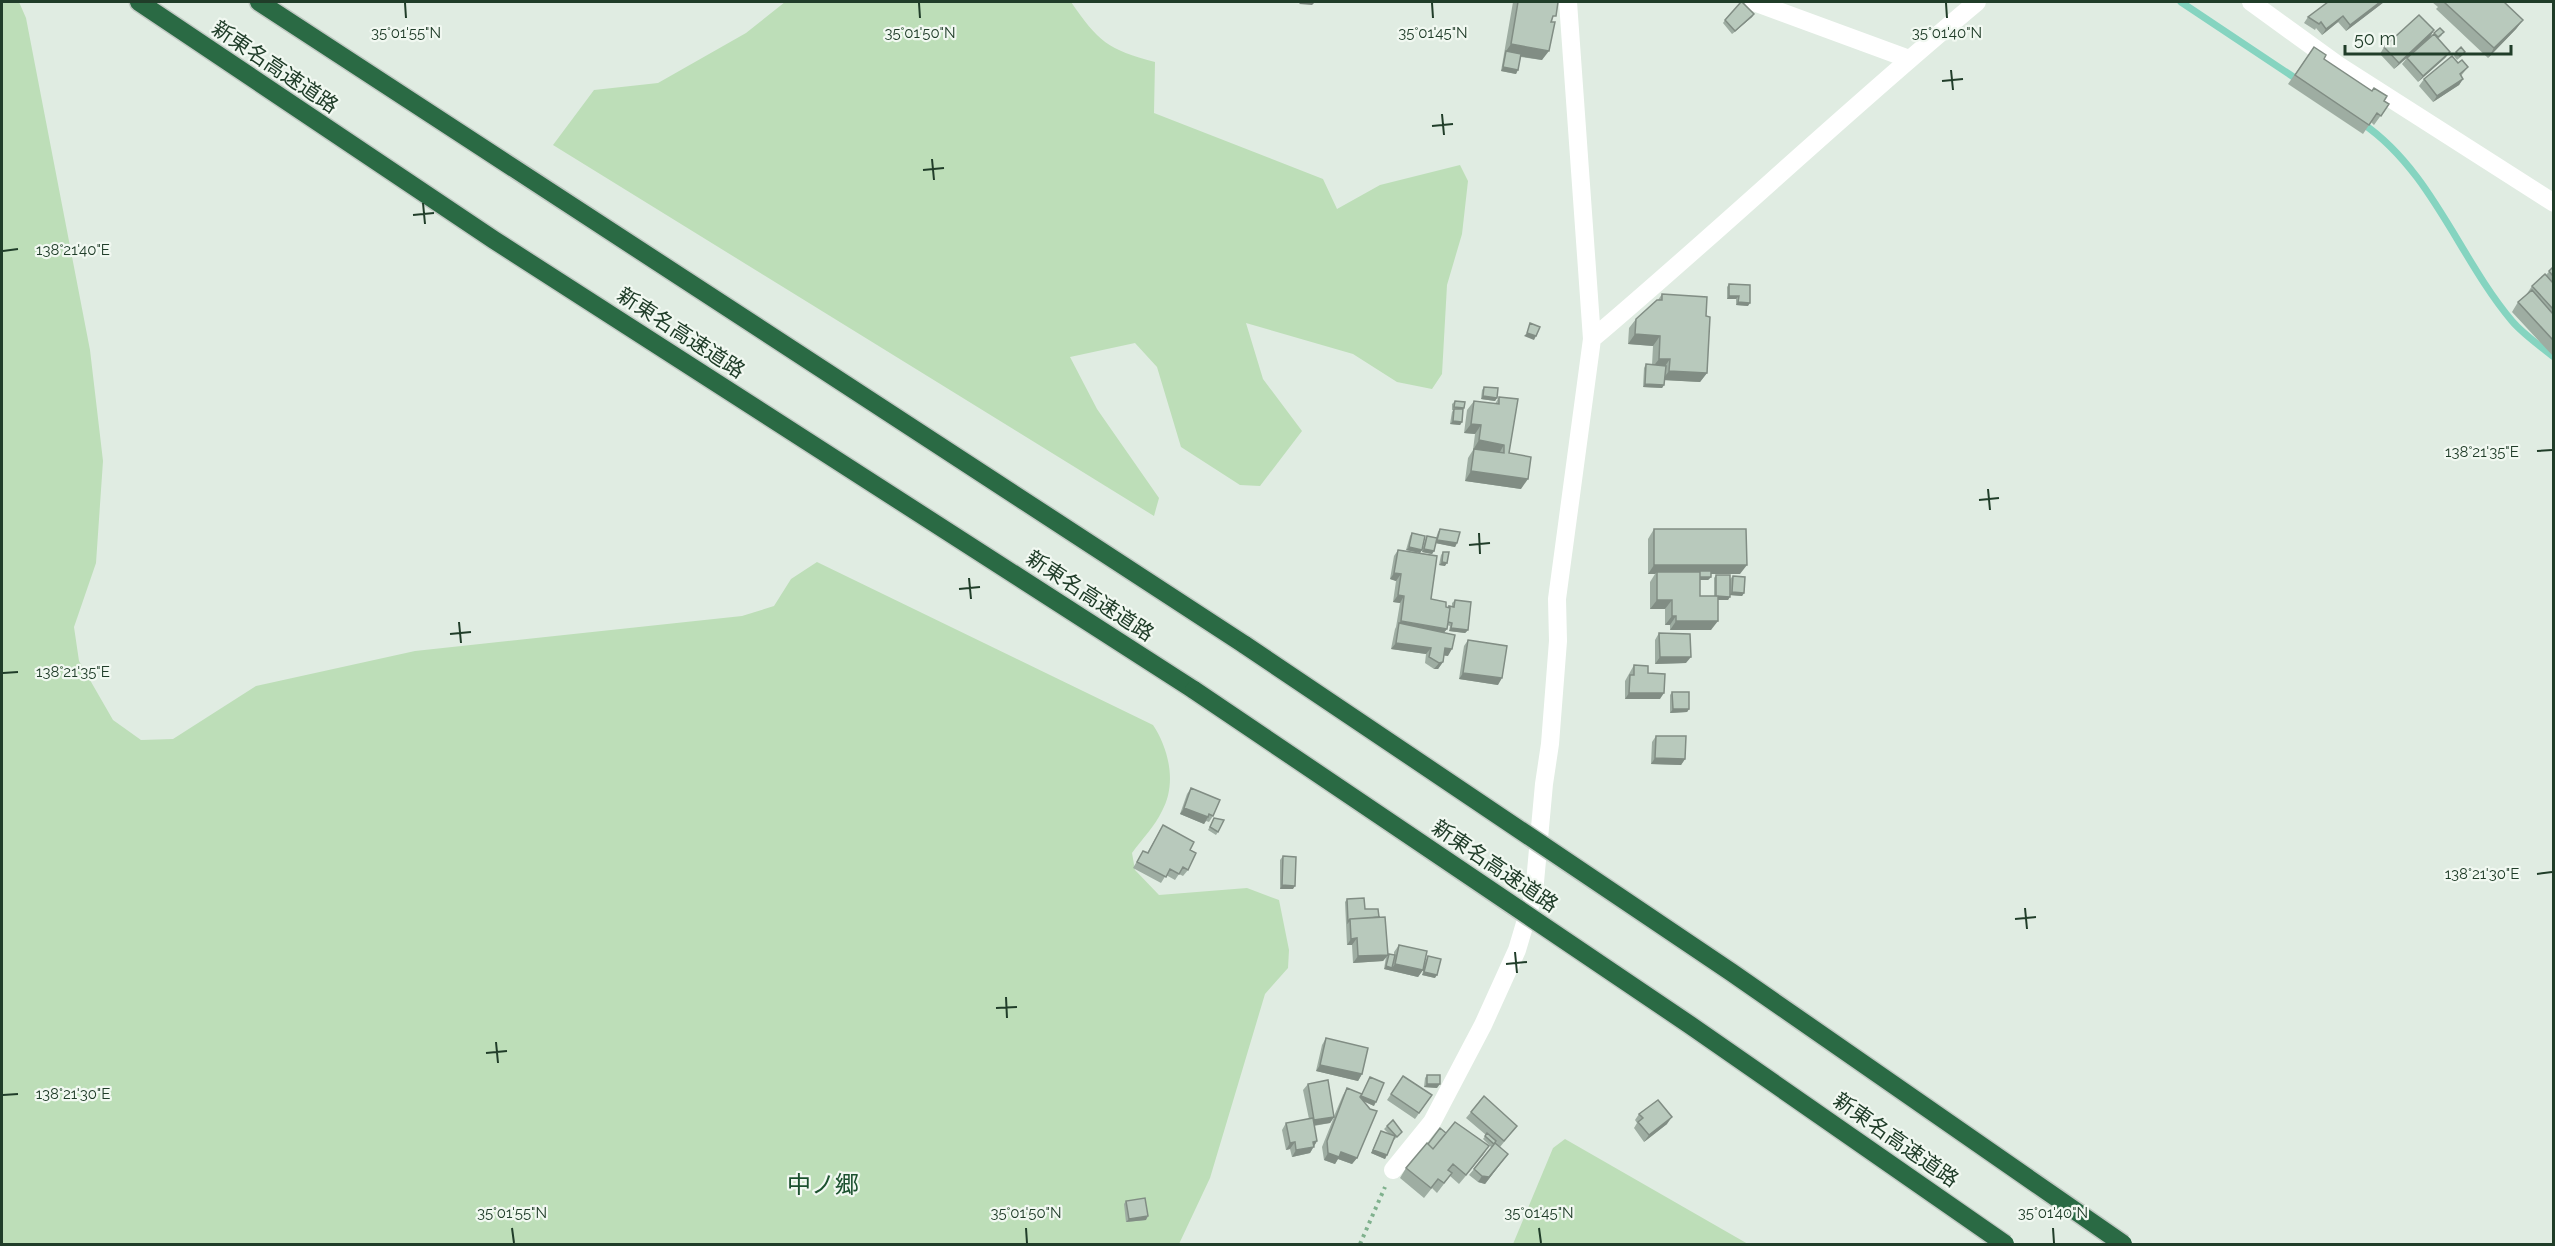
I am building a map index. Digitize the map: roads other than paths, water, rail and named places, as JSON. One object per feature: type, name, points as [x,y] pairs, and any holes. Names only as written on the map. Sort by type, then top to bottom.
[{"type":"highway","name":"新東名高速道路","points":[[140,2],[494,240],[1194,690],[1700,1032],[2006,1245]]},
{"type":"highway","name":"新東名高速道路","points":[[259,2],[1245,645],[1731,972],[2122,1245]]},
{"type":"street","points":[[1393,1170],[1432,1122],[1483,1025],[1517,950],[1534,893],[1551,732],[1558,641],[1557,599],[1592,339],[1568,2]]},
{"type":"street","points":[[1754,2],[1909,59]]},
{"type":"street","points":[[1592,339],[1680,264],[1909,59],[1977,2]]},
{"type":"street","points":[[2251,2],[2338,65],[2553,203]]},
{"type":"waterway","points":[[2181,2],[2301,82]]},
{"type":"waterway","points":[[2362,123],[2408,165],[2493,296],[2512,321],[2554,357]]},
{"type":"district","name":"中ノ郷","points":[[823,1185]]}]
